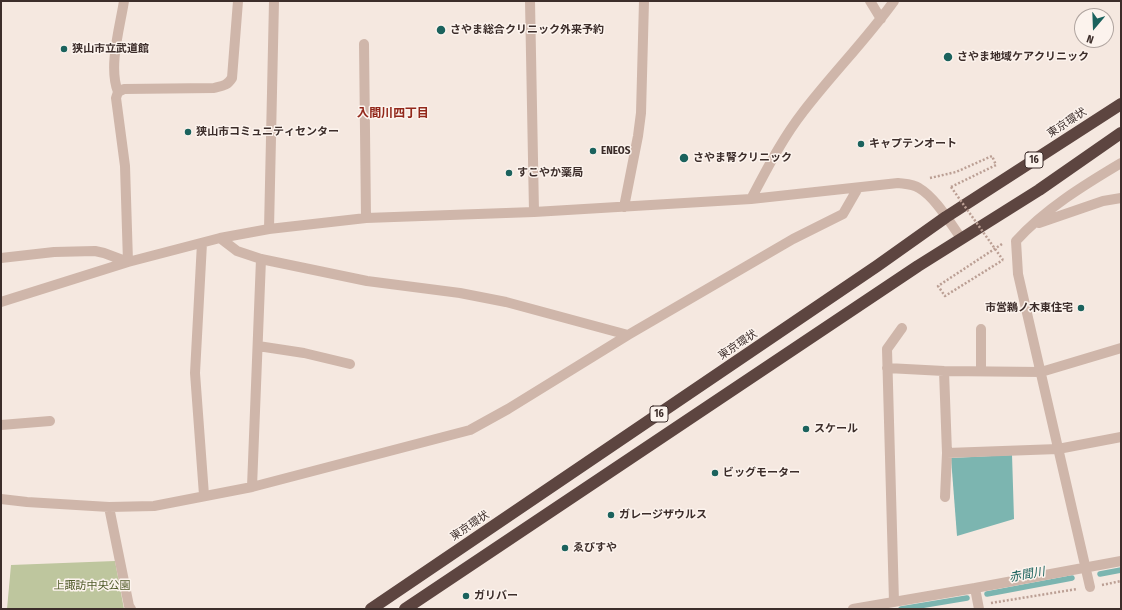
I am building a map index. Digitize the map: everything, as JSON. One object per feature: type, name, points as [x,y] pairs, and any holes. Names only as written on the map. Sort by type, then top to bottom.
[{"type":"highway","name":"東京環状","points":[[371,609],[864,275],[946,217],[1121,104]]},
{"type":"highway","name":"16","points":[[405,609],[912,270],[1039,190],[1121,133]]},
{"type":"street","points":[[124,1],[113,70],[114,83],[118,92],[116,98],[125,166],[128,262]]},
{"type":"street","points":[[118,92],[124,89],[214,88],[224,86],[229,83],[232,78],[238,1]]},
{"type":"street","points":[[269,229],[274,1]]},
{"type":"street","points":[[530,1],[534,212]]},
{"type":"street","points":[[624,207],[641,113],[644,1]]},
{"type":"street","points":[[870,1],[881,19]]},
{"type":"street","points":[[751,199],[779,147],[803,113],[881,19],[894,1]]},
{"type":"street","points":[[364,44],[366,218]]},
{"type":"street","points":[[1090,587],[1018,274],[1016,241],[1030,226],[1083,186],[1121,163]]},
{"type":"street","points":[[1,302],[128,262],[220,238],[269,229],[366,218],[534,212],[751,199],[898,183],[909,184],[919,188],[929,195],[961,238]]},
{"type":"street","points":[[1,499],[109,507],[154,506],[204,495],[252,487],[470,430],[508,410],[628,335],[793,239],[843,214],[858,188]]},
{"type":"street","points":[[1030,226],[1103,201],[1121,198]]},
{"type":"street","points":[[220,238],[237,251],[261,259],[367,281],[460,293],[506,302],[628,335]]},
{"type":"street","points":[[202,243],[195,373],[204,495]]},
{"type":"street","points":[[1,258],[54,252],[95,251],[128,262]]},
{"type":"street","points":[[252,487],[261,259]]},
{"type":"street","points":[[894,602],[887,350],[902,328]]},
{"type":"street","points":[[981,329],[981,372]]},
{"type":"street","points":[[258,346],[304,353],[350,364]]},
{"type":"street","points":[[887,368],[981,372],[1041,372],[1121,348]]},
{"type":"street","points":[[944,371],[947,453],[945,497]]},
{"type":"street","points":[[1,425],[50,422]]},
{"type":"street","points":[[947,453],[1058,449],[1121,437]]},
{"type":"street","points":[[109,507],[129,606],[131,609]]},
{"type":"street","points":[[853,609],[1121,561]]},
{"type":"street","points":[[975,588],[978,607]]},
{"type":"path","points":[[930,178],[956,172],[992,156],[996,165],[951,187],[981,230],[986,236],[994,248],[999,254],[1003,260],[945,296],[938,286],[991,252],[997,247],[1004,243]]},
{"type":"path","points":[[978,607],[1121,581]]},
{"type":"green space","name":"上諏訪中央公園","points":[[115,561],[124,609],[7,609],[11,565]]},
{"type":"water","points":[[1012,455],[1014,519],[957,536],[951,458]]},
{"type":"waterway","name":"赤間川","points":[[1100,574],[1121,570]]},
{"type":"waterway","name":"赤間川","points":[[987,594],[1072,578]]},
{"type":"waterway","name":"赤間川","points":[[901,609],[967,598]]},
{"type":"place","name":"さやま総合クリニック外来予約","points":[[441,30]]},
{"type":"place","name":"狭山市立武道館","points":[[64,49]]},
{"type":"place","name":"さやま地域ケアクリニック","points":[[948,57]]},
{"type":"place","name":"狭山市コミュニティセンター","points":[[188,132]]},
{"type":"place","name":"キャプテンオート","points":[[861,144]]},
{"type":"place","name":"ENEOS","points":[[593,151]]},
{"type":"place","name":"さやま腎クリニック","points":[[684,158]]},
{"type":"place","name":"すこやか薬局","points":[[509,173]]},
{"type":"place","name":"市営鵜ノ木東住宅","points":[[1081,308]]},
{"type":"place","name":"スケール","points":[[806,429]]},
{"type":"place","name":"ビッグモーター","points":[[715,473]]},
{"type":"place","name":"ガレージザウルス","points":[[611,515]]},
{"type":"place","name":"ゑびすや","points":[[565,548]]},
{"type":"place","name":"ガリバー","points":[[466,596]]},
{"type":"district","name":"入間川四丁目","points":[[393,114]]}]
